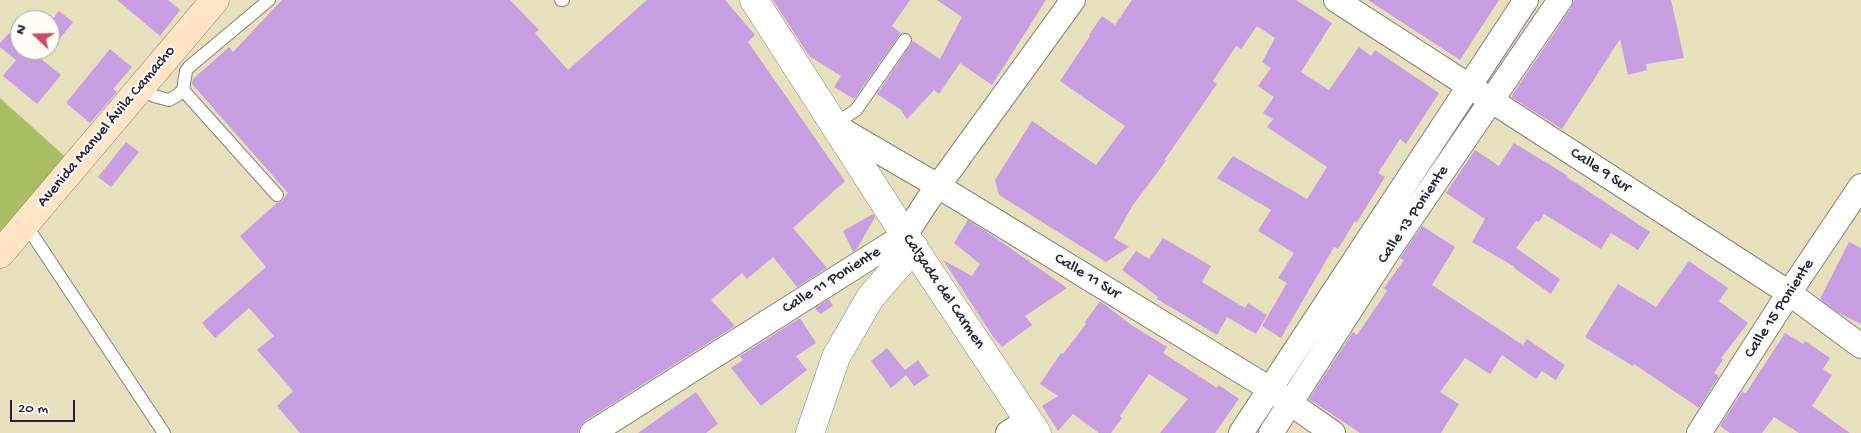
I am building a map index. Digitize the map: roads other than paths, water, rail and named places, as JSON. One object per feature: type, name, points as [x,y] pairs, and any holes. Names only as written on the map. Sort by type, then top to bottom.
[{"type":"main road","name":"Avenida Manuel Ávila Camacho","points":[[0,254],[214,0]]},
{"type":"street","name":"Calle 11 Sur","points":[[754,0],[841,133],[938,186],[1270,389],[1333,433]]},
{"type":"street","name":"Calle 11 Poniente","points":[[592,433],[909,241],[938,186],[1073,0]]},
{"type":"street","name":"Calle 9 Sur","points":[[1336,0],[1789,293],[1861,346]]},
{"type":"street","name":"Calle 13 Poniente","points":[[1241,433],[1526,0]]},
{"type":"street","name":"Calle 13 Poniente","points":[[1271,433],[1388,253],[1560,0]]},
{"type":"street","name":"Calzada del Carmen","points":[[841,133],[1024,429]]},
{"type":"street","name":"Calle 15 Poniente","points":[[1699,433],[1789,293],[1861,186]]},
{"type":"street","points":[[810,433],[836,357],[870,298],[909,241]]},
{"type":"lane","points":[[142,86],[154,96],[170,100],[183,90],[186,71],[189,67],[270,0]]},
{"type":"lane","points":[[841,133],[905,40]]},
{"type":"lane","points":[[183,90],[277,195]]},
{"type":"lane","points":[[27,223],[38,243],[164,433]]}]
